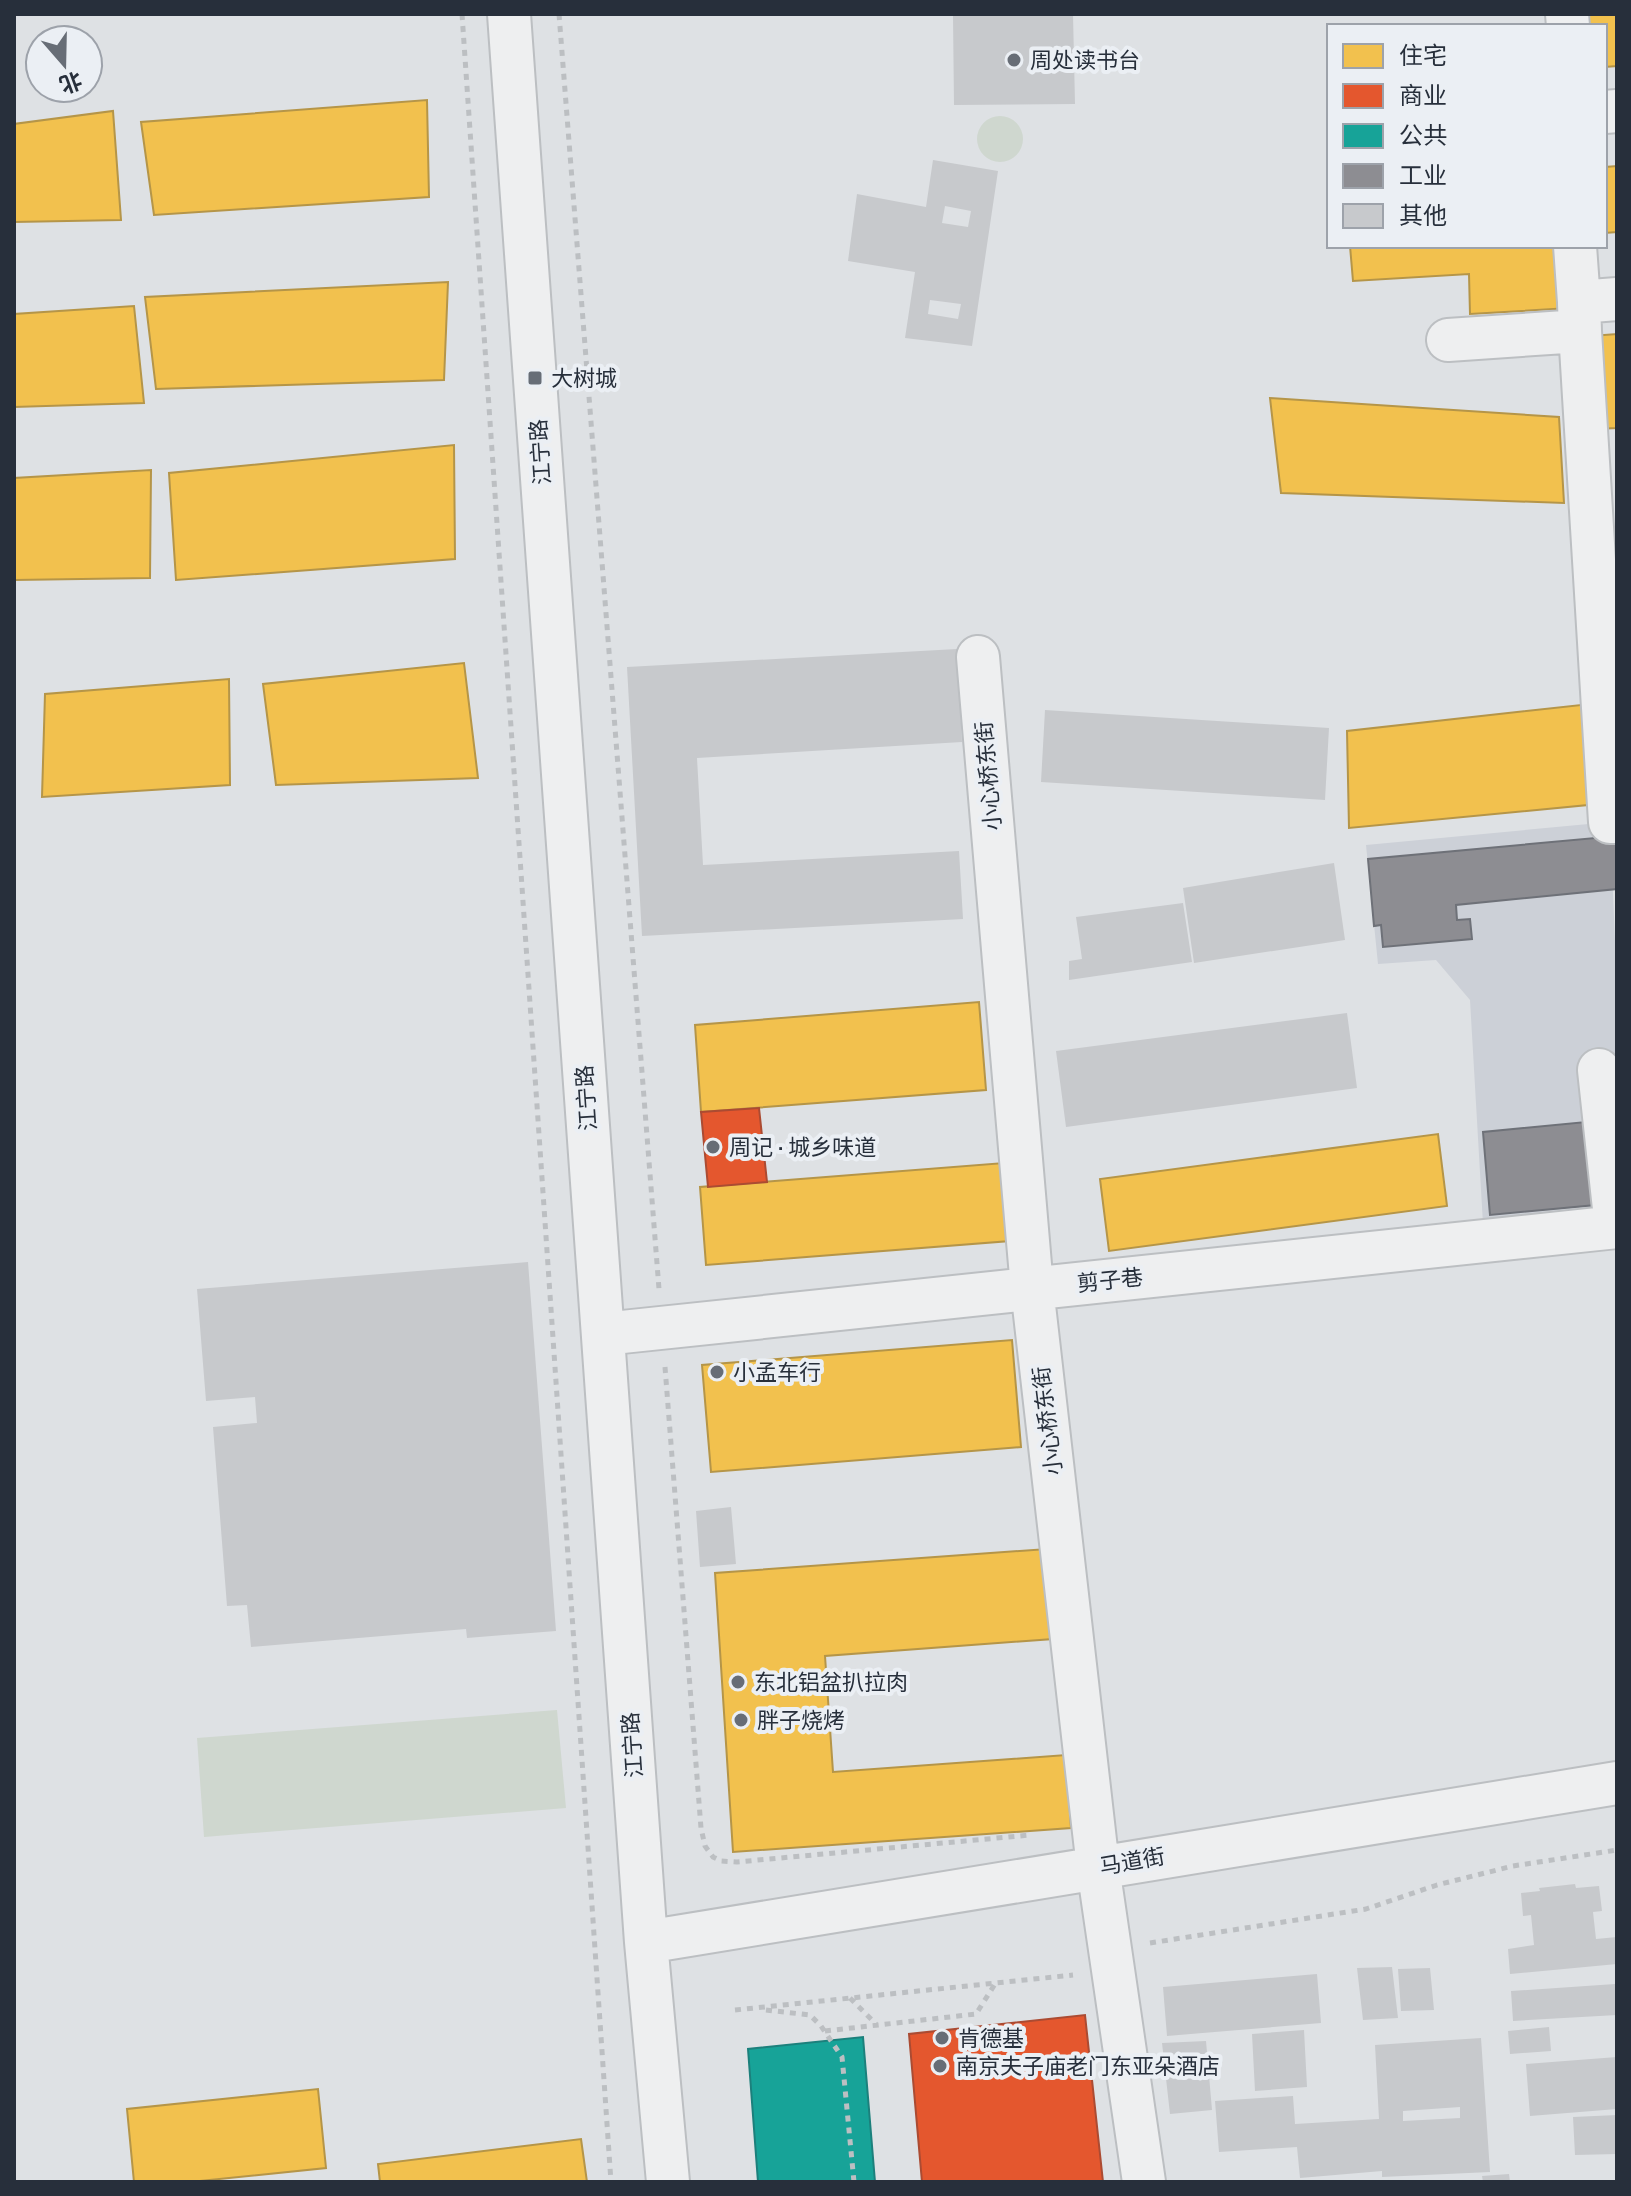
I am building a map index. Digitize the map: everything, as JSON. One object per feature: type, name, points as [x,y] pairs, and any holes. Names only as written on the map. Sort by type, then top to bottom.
[{"type":"street","name":"江宁路","points":[[509,14],[646,1942],[668,2182]]},
{"type":"street","points":[[1576,248],[1592,311],[1610,822],[1617,822]]},
{"type":"street","points":[[1448,340],[1592,311]]},
{"type":"street","name":"小心桥东街","points":[[978,657],[1032,1288],[1098,1867],[1144,2182]]},
{"type":"street","points":[[1599,1070],[1616,1227]]},
{"type":"street","name":"剪子巷","points":[[603,1334],[1616,1227]]},
{"type":"street","name":"马道街","points":[[646,1942],[1617,1783]]},
{"type":"path","points":[[462,14],[611,2182]]},
{"type":"path","points":[[559,14],[701,1828],[705,1846],[713,1857],[721,1861],[755,1861],[1032,1834]]},
{"type":"path","points":[[1145,1947],[1157,1941],[1366,1909],[1437,1885],[1513,1866],[1617,1850]]},
{"type":"path","points":[[854,2182],[842,2057],[825,2031],[816,2019],[800,2012],[735,2010],[1080,1975]]},
{"type":"path","points":[[825,2031],[976,2014],[996,1984]]},
{"type":"path","points":[[850,1998],[876,2025]]},
{"type":"shaded area","points":[[1000,116],[1016,123],[1023,139],[1016,155],[1000,162],[984,155],[977,139],[984,123]]},
{"type":"shaded area","points":[[1610,822],[1617,988],[1617,1209],[1483,1224],[1470,1000],[1436,960],[1378,964],[1366,845]]},
{"type":"shaded area","points":[[557,1710],[566,1808],[204,1837],[197,1738]]},
{"type":"building: 住宅","points":[[1579,14],[1617,14],[1617,66],[1607,67],[1607,24],[1578,24]]},
{"type":"building: 住宅","points":[[427,100],[429,197],[154,215],[141,122]]},
{"type":"building: 住宅","points":[[113,111],[121,220],[14,222],[14,124]]},
{"type":"building: 住宅","points":[[1617,166],[1617,232],[1607,233],[1607,167]]},
{"type":"building: 住宅","points":[[1350,248],[1567,248],[1570,308],[1470,314],[1469,274],[1353,281]]},
{"type":"building: 住宅","points":[[448,282],[444,380],[156,389],[145,297]]},
{"type":"building: 住宅","points":[[134,306],[144,403],[14,407],[14,314]]},
{"type":"building: 住宅","points":[[1617,334],[1617,428],[1596,429],[1591,336]]},
{"type":"building: 住宅","points":[[1270,398],[1559,417],[1564,503],[1281,493]]},
{"type":"building: 住宅","points":[[454,445],[455,559],[176,580],[169,473]]},
{"type":"building: 住宅","points":[[151,470],[150,578],[14,580],[14,478]]},
{"type":"building: 住宅","points":[[464,663],[478,778],[276,785],[263,684]]},
{"type":"building: 住宅","points":[[229,679],[230,785],[42,797],[45,694]]},
{"type":"building: 住宅","points":[[1590,704],[1598,804],[1349,828],[1347,731]]},
{"type":"building: 住宅","points":[[979,1002],[986,1090],[701,1112],[695,1025]]},
{"type":"building: 住宅","points":[[1438,1134],[1447,1206],[1109,1251],[1100,1179]]},
{"type":"building: 住宅","points":[[1004,1163],[1010,1241],[706,1265],[700,1187]]},
{"type":"building: 住宅","points":[[1012,1340],[1021,1447],[711,1472],[702,1365]]},
{"type":"building: 住宅","points":[[1047,1549],[1053,1639],[825,1656],[833,1772],[1066,1755],[1071,1828],[733,1852],[715,1573]]},
{"type":"building: 住宅","points":[[318,2089],[326,2168],[190,2182],[134,2182],[127,2109]]},
{"type":"building: 住宅","points":[[581,2139],[587,2182],[380,2182],[378,2164]]},
{"type":"building: 商业","points":[[759,1108],[767,1182],[708,1187],[701,1112]]},
{"type":"building: 商业","points":[[1085,2015],[1103,2182],[922,2182],[909,2034]]},
{"type":"building: 公共","points":[[863,2037],[875,2182],[758,2182],[748,2049]]},
{"type":"building: 工业","points":[[1617,836],[1617,889],[1456,905],[1457,920],[1470,919],[1472,939],[1383,947],[1381,925],[1374,926],[1368,859]]},
{"type":"building: 工业","points":[[1617,1119],[1617,1203],[1490,1215],[1483,1132]]},
{"type":"building: 其他","name":"周处读书台","points":[[1073,14],[1075,104],[954,105],[953,16]]},
{"type":"building: 其他","points":[[933,160],[998,171],[972,346],[905,338],[915,272],[848,261],[857,194],[926,207]],"holes":[[[945,206],[971,211],[968,227],[942,223]],[[930,300],[961,304],[958,319],[928,314]]]},
{"type":"building: 其他","points":[[957,649],[962,742],[697,758],[703,865],[959,851],[963,919],[642,936],[627,667]]},
{"type":"building: 其他","points":[[1045,710],[1329,728],[1325,800],[1041,782]]},
{"type":"building: 其他","points":[[1334,863],[1345,940],[1194,963],[1183,888]]},
{"type":"building: 其他","points":[[1183,903],[1192,962],[1069,980],[1069,961],[1082,959],[1076,917]]},
{"type":"building: 其他","points":[[1347,1013],[1357,1088],[1066,1127],[1056,1051]]},
{"type":"building: 其他","points":[[528,1262],[556,1631],[467,1638],[466,1629],[251,1647],[247,1605],[227,1606],[213,1427],[257,1423],[255,1397],[206,1401],[197,1289]]},
{"type":"building: 其他","points":[[731,1507],[736,1564],[700,1567],[696,1511]]},
{"type":"building: 其他","points":[[1575,1884],[1576,1888],[1599,1886],[1602,1911],[1593,1912],[1596,1939],[1617,1937],[1617,1964],[1510,1974],[1508,1949],[1534,1945],[1531,1915],[1523,1916],[1521,1893]]},
{"type":"building: 其他","points":[[1392,1967],[1398,2018],[1363,2020],[1357,1968]]},
{"type":"building: 其他","points":[[1430,1968],[1434,2010],[1401,2011],[1398,1969]]},
{"type":"building: 其他","points":[[1317,1974],[1321,2023],[1167,2036],[1163,1987]]},
{"type":"building: 其他","points":[[1615,1984],[1617,2015],[1513,2021],[1511,1991]]},
{"type":"building: 其他","points":[[1549,2027],[1551,2051],[1510,2054],[1508,2031]]},
{"type":"building: 其他","points":[[1304,2030],[1307,2087],[1255,2091],[1252,2034]]},
{"type":"building: 其他","points":[[1481,2038],[1490,2172],[1382,2177],[1382,2171],[1300,2178],[1297,2147],[1219,2152],[1215,2101],[1293,2096],[1295,2124],[1379,2119],[1375,2045]],"holes":[[[1460,2107],[1460,2118],[1403,2121],[1403,2111]]]},
{"type":"building: 其他","points":[[1206,2041],[1212,2110],[1170,2114],[1162,2043]]},
{"type":"building: 其他","points":[[1617,2057],[1617,2109],[1530,2116],[1526,2064]]},
{"type":"building: 其他","points":[[1617,2115],[1617,2154],[1575,2155],[1573,2117]]},
{"type":"building: 其他","points":[[1509,2174],[1510,2182],[1483,2182],[1482,2176]]},
{"type":"place","name":"周处读书台","points":[[1014,60]]},
{"type":"place","name":"大树城","points":[[535,378]]},
{"type":"place","name":"周记 · 城乡味道","points":[[713,1147]]},
{"type":"place","name":"小孟车行","points":[[717,1372]]},
{"type":"place","name":"东北铝盆扒拉肉","points":[[738,1682]]},
{"type":"place","name":"胖子烧烤","points":[[741,1720]]},
{"type":"place","name":"肯德基","points":[[942,2038]]},
{"type":"place","name":"南京夫子庙老门东亚朵酒店","points":[[940,2066]]}]
